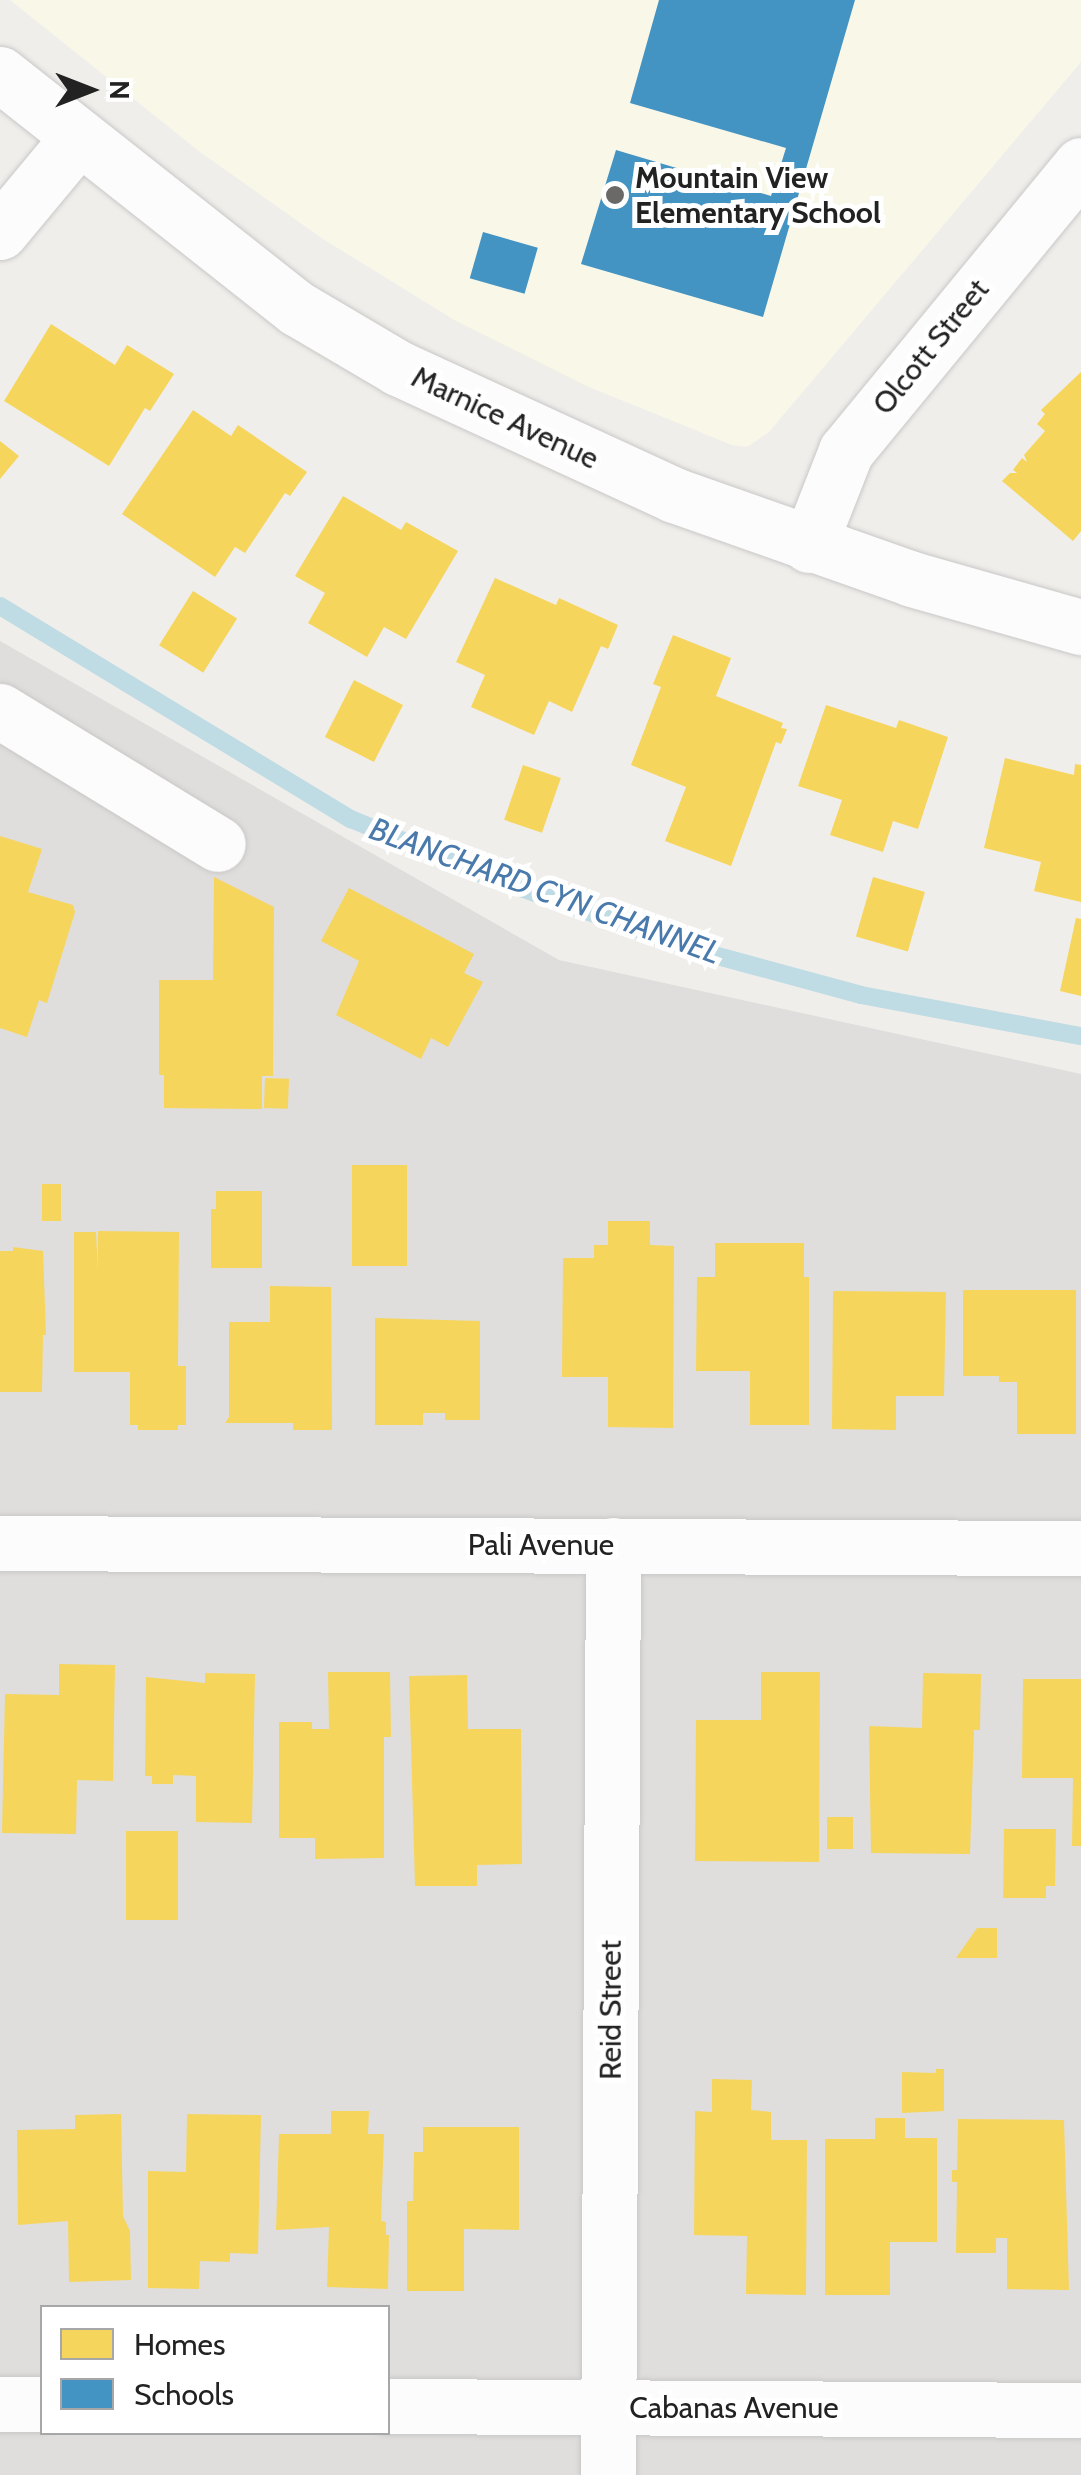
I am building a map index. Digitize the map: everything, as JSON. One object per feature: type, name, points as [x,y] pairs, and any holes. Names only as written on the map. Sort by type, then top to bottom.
[{"type":"street","name":"Marnice Avenue","points":[[0,74],[298,309],[398,368],[674,495],[809,545],[1081,628]]},
{"type":"street","points":[[0,232],[78,138]]},
{"type":"street","name":"Olcott Street","points":[[809,545],[846,450],[1081,164]]},
{"type":"street","points":[[0,711],[218,844]]},
{"type":"street","name":"Pali Avenue","points":[[0,1542],[1081,1548]]},
{"type":"street","name":"Reid Street","points":[[608,2475],[613,1545]]},
{"type":"street","points":[[0,2404],[40,2404]]},
{"type":"street","name":"Cabanas Avenue","points":[[390,2406],[1081,2410]]},
{"type":"shaded area","name":"Mountain View Elementary School","points":[[10,0],[1081,0],[1081,62],[769,432],[747,447],[732,445],[589,387],[456,321],[323,239],[200,152]]},
{"type":"shaded area","points":[[0,641],[559,960],[1081,1074],[1081,2475],[0,2475]]},
{"type":"building: Homes","points":[[51,324],[115,365],[127,345],[174,374],[150,411],[145,408],[109,466],[4,401]]},
{"type":"building: Homes","points":[[1081,372],[1081,531],[1073,541],[1002,481],[1010,473],[1017,473],[1013,470],[1022,458],[1027,462],[1024,455],[1045,431],[1037,424],[1045,414],[1041,410]]},
{"type":"building: Homes","points":[[193,410],[231,436],[238,425],[307,472],[290,496],[285,493],[245,553],[235,547],[215,577],[122,514]]},
{"type":"building: Homes","points":[[0,441],[19,456],[0,479]]},
{"type":"building: Homes","points":[[343,496],[401,530],[406,522],[458,551],[406,639],[384,627],[367,657],[308,623],[325,593],[295,576]]},
{"type":"building: Homes","points":[[495,578],[556,605],[559,598],[618,625],[608,649],[601,646],[572,712],[549,701],[534,735],[471,707],[485,675],[456,662]]},
{"type":"building: Homes","points":[[193,591],[237,619],[203,673],[159,645]]},
{"type":"building: Homes","points":[[673,635],[731,658],[716,696],[783,723],[781,728],[787,729],[781,744],[776,742],[731,866],[665,841],[686,787],[631,765],[661,687],[653,684]]},
{"type":"building: Homes","points":[[354,680],[403,705],[374,762],[325,737]]},
{"type":"building: Homes","points":[[826,705],[896,728],[899,720],[948,737],[918,829],[893,821],[883,852],[830,835],[842,800],[798,786]]},
{"type":"building: Homes","points":[[1005,758],[1074,775],[1075,764],[1081,765],[1081,902],[1034,891],[1041,862],[984,848]]},
{"type":"building: Homes","points":[[523,765],[561,778],[542,833],[504,820]]},
{"type":"building: Homes","points":[[0,836],[42,849],[28,892],[73,905],[75,912],[47,1003],[39,1000],[27,1037],[0,1028]]},
{"type":"building: Homes","points":[[214,877],[274,907],[273,1076],[262,1076],[262,1109],[164,1108],[164,1075],[159,1075],[159,980],[213,980]]},
{"type":"building: Homes","points":[[873,877],[925,892],[908,951],[856,937]]},
{"type":"building: Homes","points":[[349,888],[474,954],[464,973],[483,982],[448,1047],[431,1038],[421,1059],[336,1015],[359,961],[321,941]]},
{"type":"building: Homes","points":[[1076,918],[1081,919],[1081,996],[1060,991]]},
{"type":"building: Homes","points":[[265,1078],[289,1079],[288,1109],[264,1108]]},
{"type":"building: Homes","points":[[352,1165],[407,1165],[407,1266],[352,1266]]},
{"type":"building: Homes","points":[[42,1184],[61,1184],[61,1221],[42,1221]]},
{"type":"building: Homes","points":[[216,1191],[262,1191],[262,1268],[211,1268],[211,1209],[216,1209]]},
{"type":"building: Homes","points":[[608,1221],[650,1221],[650,1245],[674,1246],[673,1428],[608,1427],[608,1377],[562,1377],[563,1258],[594,1258],[594,1245],[608,1245]]},
{"type":"building: Homes","points":[[98,1231],[179,1232],[178,1366],[186,1366],[186,1425],[178,1425],[178,1430],[138,1430],[138,1425],[130,1425],[130,1372],[74,1372],[74,1232],[96,1232],[98,1273]]},
{"type":"building: Homes","points":[[715,1243],[804,1243],[804,1277],[809,1277],[809,1425],[750,1425],[750,1371],[696,1371],[697,1277],[715,1277]]},
{"type":"building: Homes","points":[[13,1247],[43,1251],[46,1335],[42,1392],[0,1392],[0,1251],[13,1251]]},
{"type":"building: Homes","points":[[270,1286],[331,1287],[332,1430],[293,1430],[293,1423],[225,1423],[229,1417],[229,1322],[270,1322]]},
{"type":"building: Homes","points":[[963,1290],[1076,1290],[1076,1434],[1017,1434],[1017,1382],[999,1382],[999,1376],[963,1376]]},
{"type":"building: Homes","points":[[833,1291],[946,1292],[944,1396],[896,1396],[896,1430],[832,1429]]},
{"type":"building: Homes","points":[[375,1318],[480,1321],[480,1420],[445,1420],[445,1413],[423,1413],[423,1425],[375,1425]]},
{"type":"building: Homes","points":[[59,1664],[115,1665],[113,1781],[77,1780],[76,1834],[2,1833],[5,1694],[59,1695]]},
{"type":"building: Homes","points":[[328,1672],[390,1672],[391,1737],[384,1737],[384,1858],[315,1859],[315,1838],[279,1838],[279,1722],[312,1722],[312,1729],[329,1729]]},
{"type":"building: Homes","points":[[761,1672],[820,1672],[819,1862],[695,1861],[696,1720],[761,1720]]},
{"type":"building: Homes","points":[[205,1673],[255,1674],[252,1823],[196,1822],[196,1776],[173,1775],[173,1784],[152,1784],[152,1776],[145,1776],[146,1677],[205,1683]]},
{"type":"building: Homes","points":[[923,1673],[981,1674],[980,1730],[974,1730],[970,1854],[871,1853],[869,1726],[922,1728]]},
{"type":"building: Homes","points":[[467,1675],[468,1729],[521,1729],[522,1864],[477,1865],[477,1886],[415,1886],[409,1676]]},
{"type":"building: Homes","points":[[1023,1679],[1081,1679],[1081,1846],[1072,1846],[1073,1778],[1022,1778]]},
{"type":"building: Homes","points":[[827,1817],[853,1817],[853,1849],[827,1849]]},
{"type":"building: Homes","points":[[1004,1829],[1056,1829],[1055,1886],[1046,1886],[1046,1898],[1003,1898]]},
{"type":"building: Homes","points":[[126,1831],[178,1831],[178,1920],[126,1920]]},
{"type":"building: Homes","points":[[977,1928],[997,1928],[997,1958],[956,1958]]},
{"type":"building: Homes","points":[[936,2069],[944,2069],[944,2111],[902,2113],[902,2072],[936,2073]]},
{"type":"building: Homes","points":[[712,2079],[752,2080],[751,2110],[771,2112],[771,2140],[807,2140],[806,2295],[746,2294],[747,2236],[694,2235],[695,2111],[712,2112]]},
{"type":"building: Homes","points":[[331,2111],[369,2111],[368,2134],[384,2134],[381,2221],[386,2222],[389,2235],[388,2289],[327,2287],[329,2227],[276,2230],[279,2134],[331,2134]]},
{"type":"building: Homes","points":[[121,2114],[123,2216],[130,2231],[131,2280],[69,2282],[68,2221],[18,2225],[17,2130],[75,2129],[75,2115]]},
{"type":"building: Homes","points":[[187,2114],[261,2115],[258,2254],[230,2253],[230,2262],[200,2261],[199,2289],[148,2288],[148,2171],[186,2172]]},
{"type":"building: Homes","points":[[875,2118],[905,2118],[905,2138],[937,2138],[937,2242],[890,2242],[890,2295],[825,2295],[825,2139],[875,2139]]},
{"type":"building: Homes","points":[[958,2119],[1064,2120],[1069,2290],[1007,2289],[1007,2238],[996,2238],[996,2253],[956,2253],[957,2182],[952,2182],[952,2170],[957,2170]]},
{"type":"building: Homes","points":[[423,2127],[519,2127],[519,2230],[464,2229],[464,2291],[407,2291],[407,2201],[413,2201],[414,2152],[423,2152]]},
{"type":"building: Schools","points":[[659,0],[855,0],[763,317],[581,264],[616,150],[771,196],[786,148],[630,103]]},
{"type":"building: Schools","points":[[483,232],[538,248],[525,294],[470,278]]},
{"type":"waterway","name":"BLANCHARD CYN CHANNEL","points":[[0,606],[351,819],[484,875],[703,952],[861,995],[1081,1036]]},
{"type":"place","name":"Mountain View Elementary School","points":[[615,195]]}]
